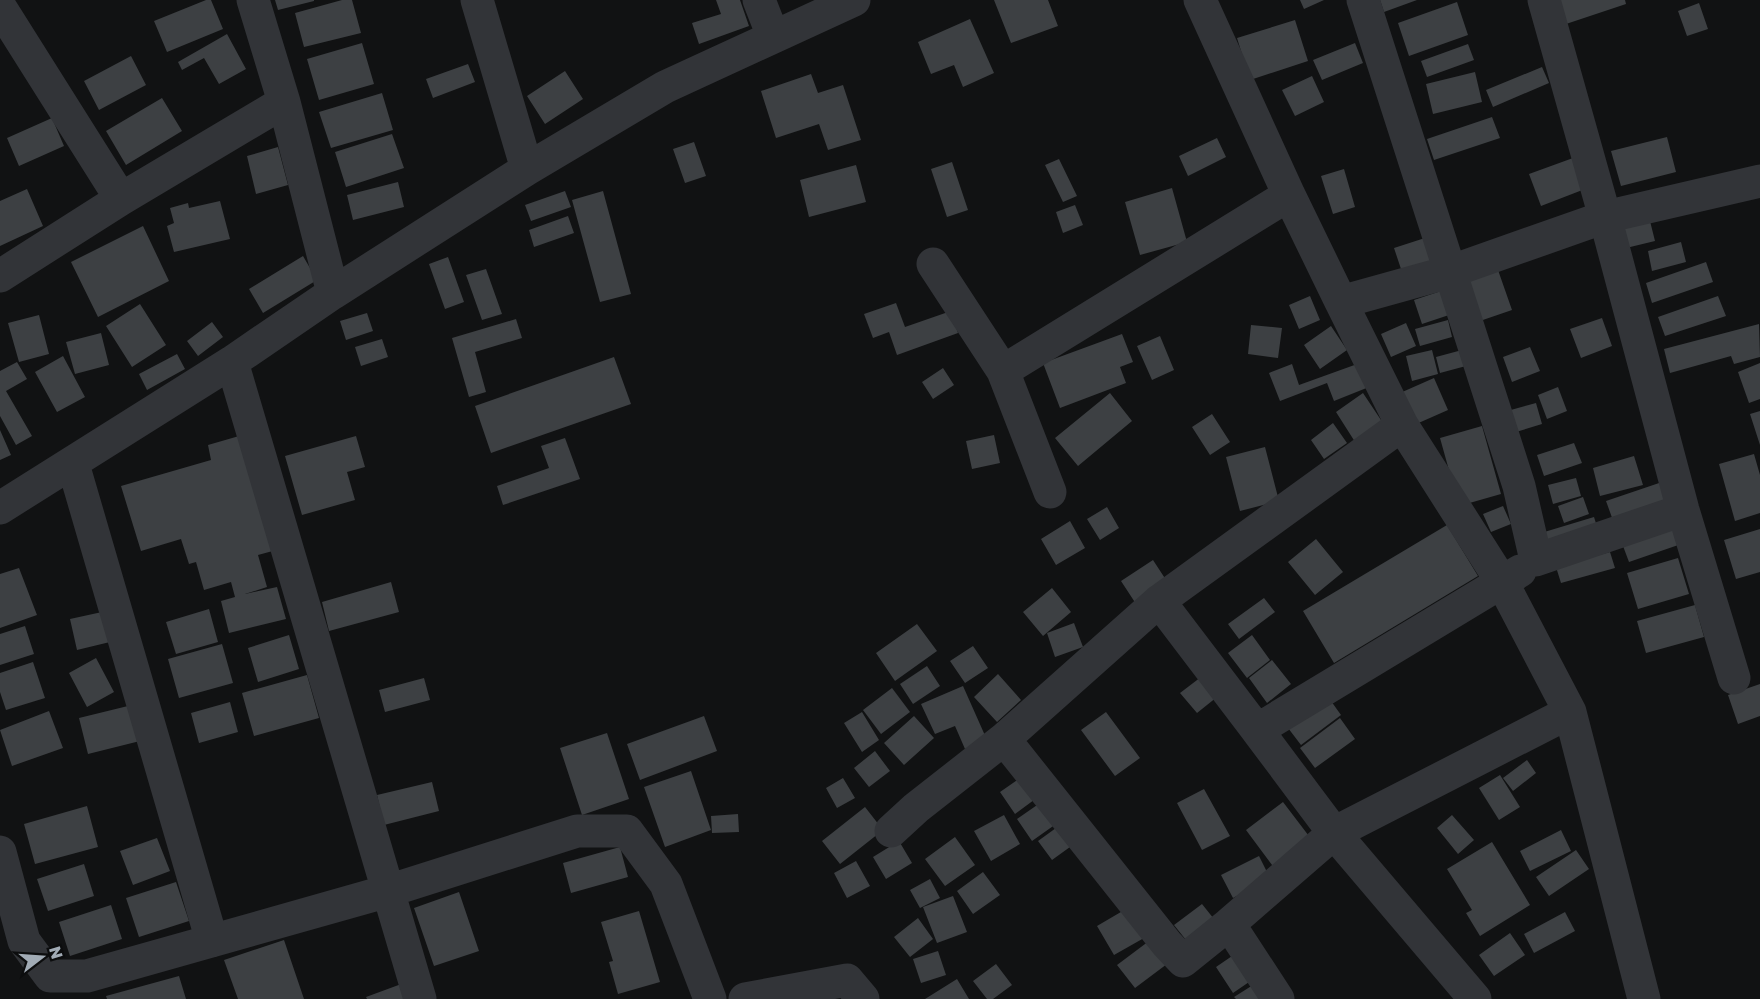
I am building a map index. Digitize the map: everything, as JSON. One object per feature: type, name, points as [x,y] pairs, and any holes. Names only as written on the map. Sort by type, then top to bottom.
[{"type":"street","points":[[253,0],[284,102],[333,293]]},
{"type":"street","points":[[477,0],[527,168]]},
{"type":"street","points":[[759,0],[773,36]]},
{"type":"street","points":[[0,508],[232,362],[333,293],[527,168],[665,87],[854,0]]},
{"type":"street","points":[[1200,0],[1289,195],[1402,425],[1502,582],[1570,712],[1644,999]]},
{"type":"street","points":[[1363,0],[1519,486],[1536,560]]},
{"type":"street","points":[[1544,0],[1683,510],[1734,678]]},
{"type":"street","points":[[0,6],[121,199]]},
{"type":"street","points":[[0,276],[121,199],[284,102]]},
{"type":"street","points":[[1341,302],[1449,272],[1605,217],[1760,181]]},
{"type":"street","points":[[1003,371],[1289,195]]},
{"type":"street","points":[[933,264],[1003,371],[1050,492]]},
{"type":"street","points":[[232,362],[420,999]]},
{"type":"street","points":[[891,831],[916,808],[1004,739],[1159,601],[1402,425]]},
{"type":"street","points":[[73,464],[212,940]]},
{"type":"street","points":[[1257,730],[1536,560],[1683,510]]},
{"type":"street","points":[[1159,601],[1334,833],[1475,999]]},
{"type":"street","points":[[1004,739],[1183,961],[1334,833],[1570,712]]},
{"type":"street","points":[[0,852],[24,940],[50,976],[87,976],[388,891],[578,831],[627,831],[666,884],[710,999]]},
{"type":"street","points":[[1229,924],[1278,999]]},
{"type":"street","points":[[746,999],[847,980],[863,999]]},
{"type":"building","points":[[211,0],[223,29],[167,52],[154,21]]},
{"type":"building","points":[[275,0],[314,0],[314,1],[278,10]]},
{"type":"building","points":[[342,0],[352,0],[361,33],[304,47],[295,13]]},
{"type":"building","points":[[716,0],[740,0],[749,26],[699,44],[692,23],[721,14]]},
{"type":"building","points":[[994,0],[1048,0],[1058,26],[1011,43]]},
{"type":"building","points":[[1300,0],[1324,0],[1304,9]]},
{"type":"building","points":[[1380,0],[1417,0],[1384,12]]},
{"type":"building","points":[[1555,0],[1625,0],[1626,4],[1563,25]]},
{"type":"building","points":[[1457,2],[1468,35],[1409,56],[1398,23]]},
{"type":"building","points":[[1699,3],[1708,29],[1687,36],[1678,11]]},
{"type":"building","points":[[970,19],[994,73],[963,87],[954,65],[931,74],[918,42]]},
{"type":"building","points":[[1295,20],[1308,61],[1250,80],[1237,38]]},
{"type":"building","points":[[227,34],[246,69],[219,84],[204,58],[182,70],[178,62]]},
{"type":"building","points":[[362,43],[374,84],[319,100],[307,59]]},
{"type":"building","points":[[1355,43],[1363,63],[1322,80],[1313,60]]},
{"type":"building","points":[[1468,44],[1474,60],[1427,77],[1421,61]]},
{"type":"building","points":[[131,56],[146,85],[99,110],[84,81]]},
{"type":"building","points":[[468,64],[475,82],[433,98],[426,79]]},
{"type":"building","points":[[1542,67],[1549,83],[1493,107],[1486,90]]},
{"type":"building","points":[[565,71],[583,99],[545,124],[527,96]]},
{"type":"building","points":[[1475,72],[1482,102],[1433,114],[1426,84]]},
{"type":"building","points":[[811,74],[818,93],[843,85],[861,140],[828,150],[819,124],[776,138],[761,91]]},
{"type":"building","points":[[1312,76],[1324,102],[1295,116],[1282,90]]},
{"type":"building","points":[[382,93],[393,130],[331,148],[319,112]]},
{"type":"building","points":[[162,98],[182,131],[126,165],[106,131]]},
{"type":"building","points":[[1492,117],[1500,138],[1434,160],[1427,139]]},
{"type":"building","points":[[52,118],[64,146],[19,166],[7,138]]},
{"type":"building","points":[[392,134],[404,168],[346,187],[335,152]]},
{"type":"building","points":[[1667,137],[1676,172],[1621,186],[1611,151]]},
{"type":"building","points":[[1217,138],[1226,157],[1188,176],[1179,156]]},
{"type":"building","points":[[694,142],[706,176],[685,183],[673,149]]},
{"type":"building","points":[[278,147],[288,185],[256,194],[247,156]]},
{"type":"building","points":[[1573,158],[1585,189],[1541,206],[1529,174]]},
{"type":"building","points":[[1059,159],[1077,196],[1063,202],[1045,165]]},
{"type":"building","points":[[952,162],[968,210],[947,217],[931,169]]},
{"type":"building","points":[[856,165],[866,202],[809,217],[800,180]]},
{"type":"building","points":[[1344,169],[1355,207],[1333,214],[1321,176]]},
{"type":"building","points":[[398,182],[404,207],[353,220],[347,195]]},
{"type":"building","points":[[1172,188],[1187,242],[1140,255],[1125,202]]},
{"type":"building","points":[[27,189],[43,226],[0,246],[0,201]]},
{"type":"building","points":[[565,191],[571,207],[531,221],[525,205]]},
{"type":"building","points":[[603,191],[631,294],[600,302],[572,200]]},
{"type":"building","points":[[220,201],[230,239],[174,252],[167,226],[174,223],[170,208],[188,203],[189,208]]},
{"type":"building","points":[[1075,205],[1083,225],[1063,233],[1056,212]]},
{"type":"building","points":[[568,216],[574,233],[534,247],[529,230]]},
{"type":"building","points":[[1650,221],[1655,241],[1622,249],[1617,229]]},
{"type":"building","points":[[143,226],[169,281],[98,317],[71,262]]},
{"type":"building","points":[[1428,237],[1436,261],[1402,272],[1394,248]]},
{"type":"building","points":[[1681,242],[1686,262],[1652,271],[1648,251]]},
{"type":"building","points":[[303,256],[317,280],[263,313],[249,289]]},
{"type":"building","points":[[448,257],[464,302],[445,309],[429,264]]},
{"type":"building","points":[[1706,262],[1713,282],[1652,303],[1646,283]]},
{"type":"building","points":[[486,269],[502,314],[482,320],[466,275]]},
{"type":"building","points":[[1498,270],[1512,310],[1477,322],[1464,283]]},
{"type":"building","points":[[1441,291],[1449,315],[1422,324],[1414,300]]},
{"type":"building","points":[[1310,296],[1320,320],[1299,329],[1289,305]]},
{"type":"building","points":[[1718,296],[1726,316],[1665,336],[1658,317]]},
{"type":"building","points":[[896,303],[905,327],[951,311],[958,333],[897,355],[889,332],[873,338],[864,314]]},
{"type":"building","points":[[140,304],[166,345],[132,367],[106,326]]},
{"type":"building","points":[[367,313],[373,331],[346,340],[340,321]]},
{"type":"building","points":[[39,315],[49,354],[19,362],[8,323]]},
{"type":"building","points":[[1602,318],[1612,346],[1581,358],[1570,329]]},
{"type":"building","points":[[516,319],[522,338],[475,352],[486,392],[469,397],[452,338]]},
{"type":"building","points":[[1448,320],[1452,337],[1420,346],[1415,329]]},
{"type":"building","points":[[212,322],[223,337],[198,356],[187,341]]},
{"type":"building","points":[[1406,323],[1416,346],[1391,357],[1381,334]]},
{"type":"building","points":[[1759,324],[1760,357],[1734,364],[1731,356],[1670,373],[1664,349]]},
{"type":"building","points":[[1251,325],[1282,328],[1278,358],[1248,354]]},
{"type":"building","points":[[1331,326],[1347,350],[1320,369],[1304,345]]},
{"type":"building","points":[[101,333],[109,365],[75,374],[66,342]]},
{"type":"building","points":[[1122,334],[1133,362],[1120,367],[1126,383],[1060,408],[1043,363]]},
{"type":"building","points":[[1160,336],[1174,370],[1152,380],[1137,346]]},
{"type":"building","points":[[382,339],[388,357],[361,366],[355,347]]},
{"type":"building","points":[[1530,347],[1540,371],[1512,382],[1503,357]]},
{"type":"building","points":[[1432,350],[1438,374],[1412,381],[1406,356]]},
{"type":"building","points":[[1462,350],[1466,366],[1440,373],[1436,357]]},
{"type":"building","points":[[177,354],[185,369],[147,390],[139,374]]},
{"type":"building","points":[[63,356],[85,397],[57,412],[35,372]]},
{"type":"building","points":[[614,357],[631,404],[491,453],[475,406]]},
{"type":"building","points":[[17,362],[27,379],[6,391],[32,436],[16,445],[0,416],[0,371]]},
{"type":"building","points":[[1360,363],[1369,387],[1334,401],[1327,383],[1280,401],[1269,373],[1292,364],[1299,385]]},
{"type":"building","points":[[1760,363],[1760,399],[1749,403],[1738,372]]},
{"type":"building","points":[[943,368],[954,385],[933,399],[922,382]]},
{"type":"building","points":[[1434,378],[1448,410],[1414,425],[1400,393]]},
{"type":"building","points":[[1558,387],[1567,411],[1547,419],[1538,395]]},
{"type":"building","points":[[1110,393],[1132,421],[1078,466],[1055,438]]},
{"type":"building","points":[[1363,393],[1385,426],[1357,445],[1336,412]]},
{"type":"building","points":[[1536,403],[1542,424],[1506,435],[1500,413]]},
{"type":"building","points":[[1760,411],[1760,445],[1750,414]]},
{"type":"building","points":[[1212,414],[1230,442],[1210,455],[1192,427]]},
{"type":"building","points":[[1333,423],[1347,443],[1324,459],[1311,440]]},
{"type":"building","points":[[1482,426],[1501,494],[1459,506],[1440,438]]},
{"type":"building","points":[[0,430],[11,455],[0,460]]},
{"type":"building","points":[[246,434],[280,549],[258,555],[267,587],[245,594],[277,587],[286,619],[229,633],[221,601],[235,597],[231,582],[204,590],[196,562],[189,564],[181,539],[141,551],[121,486],[211,460],[208,445]]},
{"type":"building","points":[[994,435],[1000,463],[972,469],[966,441]]},
{"type":"building","points":[[356,436],[365,467],[347,472],[355,500],[302,515],[285,456]]},
{"type":"building","points":[[565,438],[580,479],[503,505],[497,486],[549,468],[541,446]]},
{"type":"building","points":[[1574,443],[1582,463],[1544,476],[1537,455]]},
{"type":"building","points":[[1265,447],[1279,501],[1240,511],[1226,457]]},
{"type":"building","points":[[1754,454],[1760,475],[1760,513],[1735,521],[1719,464]]},
{"type":"building","points":[[1634,456],[1643,485],[1600,496],[1593,468]]},
{"type":"building","points":[[1576,478],[1581,496],[1553,504],[1548,485]]},
{"type":"building","points":[[1665,481],[1673,506],[1615,526],[1606,501]]},
{"type":"building","points":[[1583,497],[1589,514],[1564,523],[1558,506]]},
{"type":"building","points":[[1503,506],[1511,524],[1491,532],[1483,514]]},
{"type":"building","points":[[1107,507],[1119,528],[1100,540],[1087,519]]},
{"type":"building","points":[[1594,517],[1599,533],[1545,549],[1541,533]]},
{"type":"building","points":[[1679,518],[1687,542],[1629,562],[1620,538]]},
{"type":"building","points":[[1070,521],[1085,548],[1056,565],[1041,539]]},
{"type":"building","points":[[1447,525],[1478,576],[1334,663],[1303,611]]},
{"type":"building","points":[[1760,529],[1760,572],[1736,579],[1724,540]]},
{"type":"building","points":[[1316,539],[1343,572],[1315,595],[1288,562]]},
{"type":"building","points":[[1610,552],[1615,568],[1561,583],[1556,567]]},
{"type":"building","points":[[1678,558],[1689,594],[1638,609],[1627,573]]},
{"type":"building","points":[[1153,560],[1170,586],[1138,607],[1121,581]]},
{"type":"building","points":[[19,568],[37,615],[0,628],[0,574]]},
{"type":"building","points":[[391,582],[399,612],[329,631],[322,602]]},
{"type":"building","points":[[1052,588],[1071,612],[1043,636],[1023,612]]},
{"type":"building","points":[[1264,598],[1275,612],[1239,639],[1228,624]]},
{"type":"building","points":[[1695,605],[1704,637],[1646,653],[1637,621]]},
{"type":"building","points":[[209,609],[218,642],[176,654],[166,622]]},
{"type":"building","points":[[102,612],[110,642],[77,650],[70,619]]},
{"type":"building","points":[[1074,623],[1083,647],[1055,657],[1047,633]]},
{"type":"building","points":[[917,624],[937,651],[895,681],[876,653]]},
{"type":"building","points":[[25,626],[34,654],[0,665],[0,634]]},
{"type":"building","points":[[289,635],[299,669],[258,682],[248,648]]},
{"type":"building","points":[[1252,635],[1270,660],[1247,678],[1228,653]]},
{"type":"building","points":[[222,644],[233,683],[179,698],[168,659]]},
{"type":"building","points":[[973,646],[988,668],[965,683],[950,661]]},
{"type":"building","points":[[96,658],[114,692],[87,707],[69,673]]},
{"type":"building","points":[[1272,660],[1291,684],[1267,703],[1249,678]]},
{"type":"building","points":[[33,662],[45,698],[6,710],[0,692],[0,673]]},
{"type":"building","points":[[927,666],[940,686],[913,704],[900,684]]},
{"type":"building","points":[[998,674],[1021,700],[997,722],[974,697]]},
{"type":"building","points":[[307,675],[319,718],[254,736],[242,693]]},
{"type":"building","points":[[1201,677],[1217,697],[1197,713],[1180,693]]},
{"type":"building","points":[[424,678],[430,700],[385,712],[379,690]]},
{"type":"building","points":[[1760,684],[1760,716],[1738,724],[1728,695]]},
{"type":"building","points":[[963,686],[987,740],[965,749],[955,726],[935,734],[921,704]]},
{"type":"building","points":[[892,688],[910,712],[881,734],[863,710]]},
{"type":"building","points":[[1326,694],[1341,715],[1301,745],[1285,724]]},
{"type":"building","points":[[230,702],[238,732],[199,743],[191,713]]},
{"type":"building","points":[[132,705],[140,741],[88,754],[79,718]]},
{"type":"building","points":[[49,711],[63,748],[12,766],[0,730]]},
{"type":"building","points":[[862,712],[879,740],[862,752],[844,723]]},
{"type":"building","points":[[1106,712],[1140,758],[1115,776],[1081,730]]},
{"type":"building","points":[[704,716],[717,751],[640,780],[627,744]]},
{"type":"building","points":[[914,716],[934,738],[904,765],[884,743]]},
{"type":"building","points":[[1340,718],[1355,739],[1315,768],[1300,748]]},
{"type":"building","points":[[607,733],[629,799],[582,815],[560,748]]},
{"type":"building","points":[[875,751],[890,771],[869,787],[854,768]]},
{"type":"building","points":[[1527,760],[1536,773],[1513,791],[1503,778]]},
{"type":"building","points":[[691,771],[711,830],[665,847],[644,787]]},
{"type":"building","points":[[1500,775],[1520,807],[1499,820],[1479,788]]},
{"type":"building","points":[[1023,776],[1038,797],[1015,814],[1000,792]]},
{"type":"building","points":[[843,778],[855,798],[837,808],[826,788]]},
{"type":"building","points":[[432,782],[439,811],[384,825],[377,795]]},
{"type":"building","points":[[1204,789],[1230,836],[1202,850],[1177,803]]},
{"type":"building","points":[[1283,802],[1315,844],[1278,873],[1246,830]]},
{"type":"building","points":[[1040,803],[1056,824],[1032,841],[1017,819]]},
{"type":"building","points":[[87,806],[98,847],[35,864],[24,824]]},
{"type":"building","points":[[865,807],[883,830],[840,864],[822,841]]},
{"type":"building","points":[[738,814],[739,832],[712,833],[711,816]]},
{"type":"building","points":[[1004,815],[1020,844],[991,861],[974,831]]},
{"type":"building","points":[[1452,815],[1474,840],[1458,854],[1437,828]]},
{"type":"building","points":[[1056,828],[1070,847],[1052,860],[1038,841]]},
{"type":"building","points":[[1561,830],[1571,851],[1530,871],[1520,851]]},
{"type":"building","points":[[955,837],[975,865],[945,886],[925,859]]},
{"type":"building","points":[[157,838],[170,871],[133,885],[120,851]]},
{"type":"building","points":[[899,841],[912,863],[886,879],[873,857]]},
{"type":"building","points":[[1492,842],[1530,905],[1480,936],[1466,913],[1472,910],[1447,869]]},
{"type":"building","points":[[620,847],[628,877],[571,893],[563,863]]},
{"type":"building","points":[[1576,850],[1589,869],[1549,896],[1536,877]]},
{"type":"building","points":[[1259,856],[1270,878],[1233,898],[1221,875]]},
{"type":"building","points":[[856,861],[870,886],[847,898],[834,873]]},
{"type":"building","points":[[84,864],[94,896],[48,911],[37,879]]},
{"type":"building","points":[[983,872],[1000,895],[973,914],[957,891]]},
{"type":"building","points":[[930,879],[940,898],[920,908],[910,890]]},
{"type":"building","points":[[176,882],[189,921],[139,937],[126,898]]},
{"type":"building","points":[[459,892],[479,951],[434,966],[414,908]]},
{"type":"building","points":[[953,896],[967,932],[937,943],[923,907]]},
{"type":"building","points":[[1202,904],[1218,924],[1190,945],[1174,925]]},
{"type":"building","points":[[111,905],[122,939],[70,956],[59,922]]},
{"type":"building","points":[[1126,909],[1144,938],[1114,955],[1097,926]]},
{"type":"building","points":[[639,911],[660,982],[618,994],[609,962],[613,961],[601,922]]},
{"type":"building","points":[[1565,912],[1575,931],[1534,953],[1524,934]]},
{"type":"building","points":[[918,918],[933,939],[910,957],[894,937]]},
{"type":"building","points":[[1510,933],[1525,955],[1494,976],[1479,955]]},
{"type":"building","points":[[284,940],[304,999],[238,999],[224,960]]},
{"type":"building","points":[[1149,941],[1167,964],[1135,988],[1117,965]]},
{"type":"building","points":[[938,951],[946,975],[921,983],[913,959]]},
{"type":"building","points":[[1235,954],[1252,980],[1233,993],[1216,967]]},
{"type":"building","points":[[996,964],[1012,985],[993,999],[987,999],[973,981]]},
{"type":"building","points":[[179,976],[186,999],[107,999],[106,996]]},
{"type":"building","points":[[957,979],[969,999],[925,999]]},
{"type":"building","points":[[404,983],[410,999],[367,999],[366,997]]},
{"type":"building","points":[[1253,985],[1263,999],[1236,999],[1234,997]]}]
